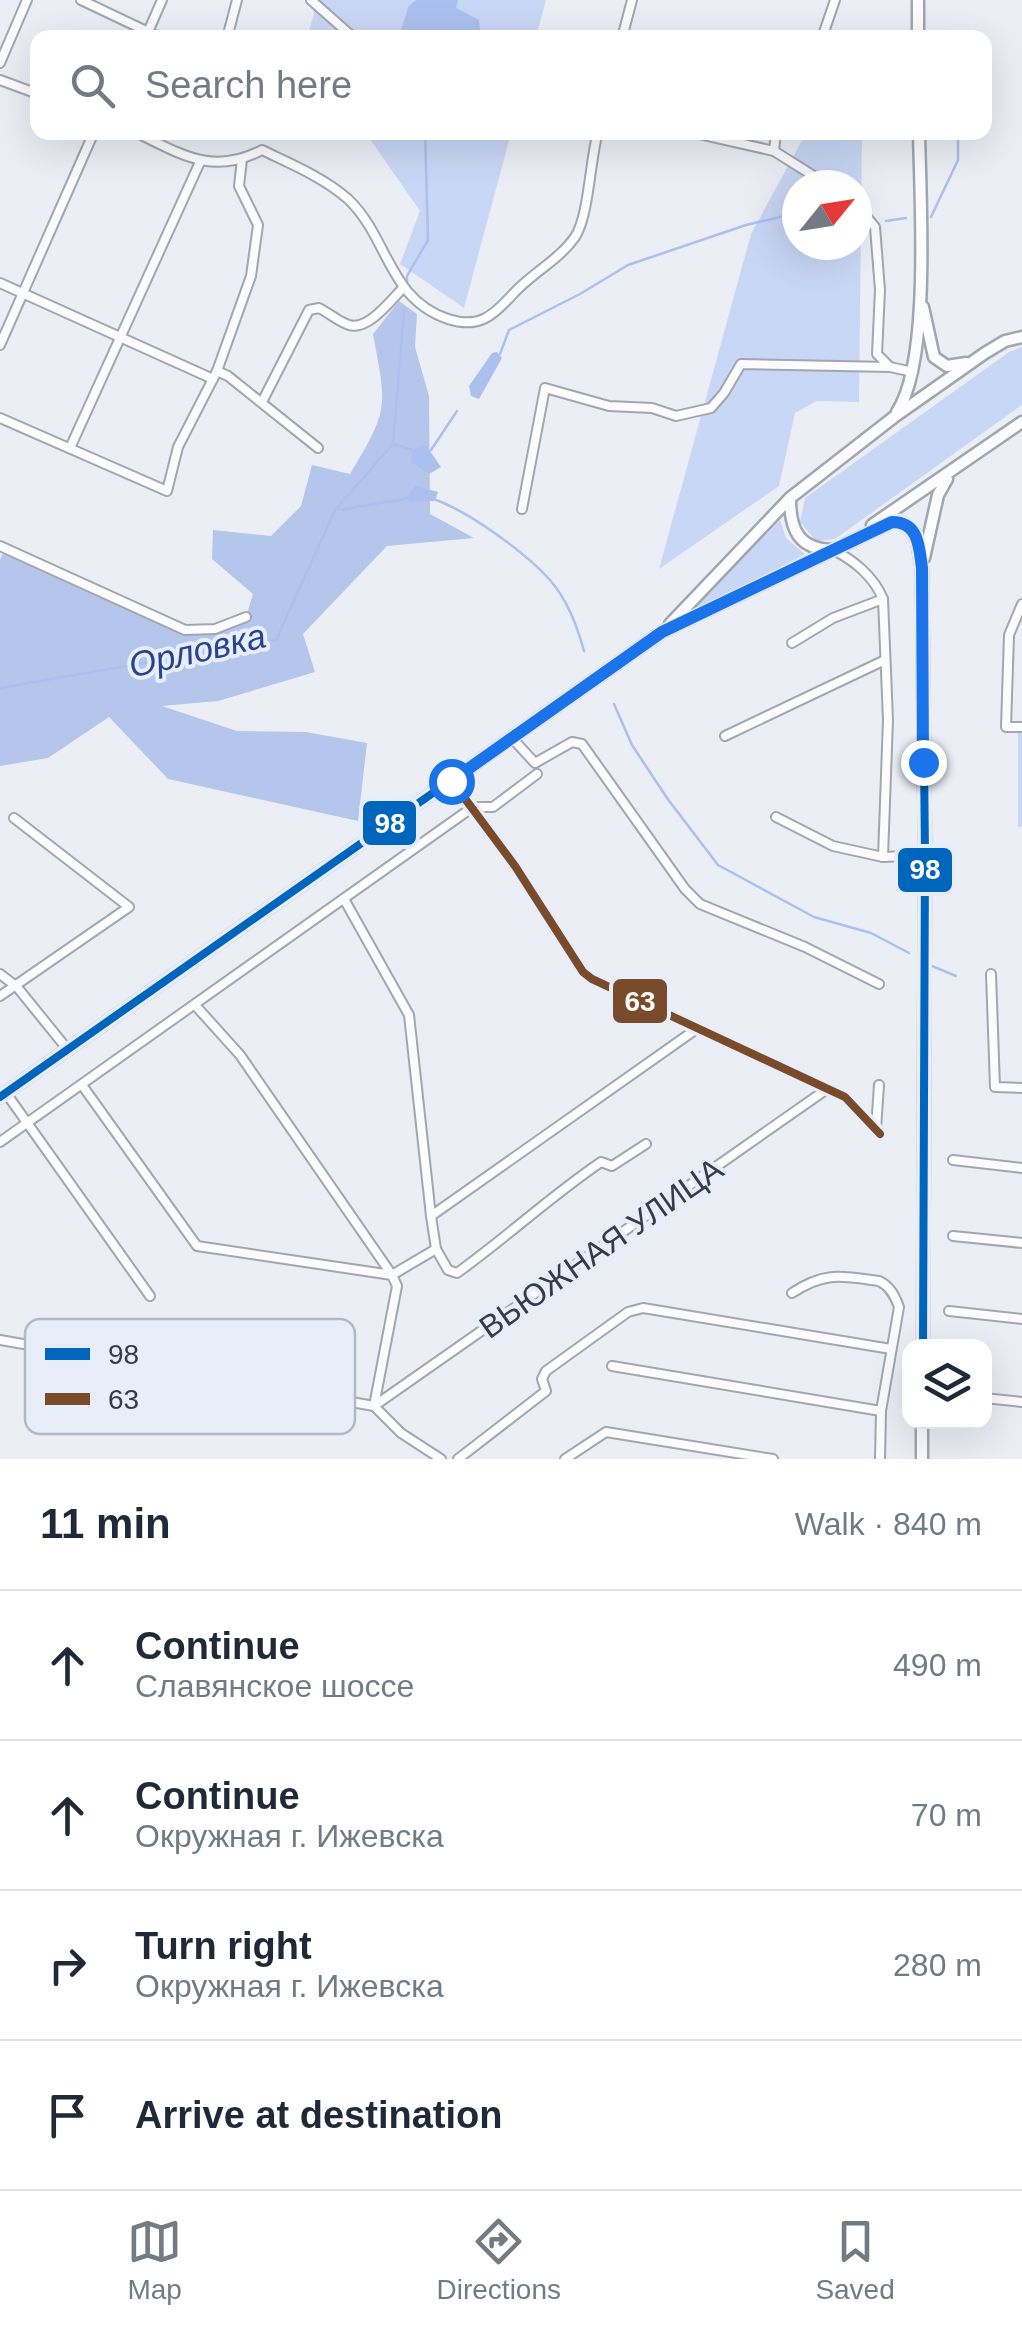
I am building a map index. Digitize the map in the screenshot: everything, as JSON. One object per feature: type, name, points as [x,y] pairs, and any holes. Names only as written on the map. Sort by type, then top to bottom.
[{"type":"main road","points":[[918,0],[918,30]]},
{"type":"main road","points":[[894,418],[905,400],[913,372],[920,293],[919,140]]},
{"type":"main road","points":[[920,293],[929,346],[940,363],[956,366],[985,353]]},
{"type":"main road","points":[[662,632],[790,498],[985,353],[1005,341],[1022,338]]},
{"type":"main road","points":[[790,498],[791,524],[798,537],[809,546],[834,550],[1022,422]]},
{"type":"main road","points":[[922,568],[938,495],[950,474]]},
{"type":"main road","points":[[3,1095],[662,632],[900,521],[916,536],[922,568],[923,1339]]},
{"type":"main road","points":[[922,1429],[922,1459]]},
{"type":"street","points":[[0,63],[28,0]]},
{"type":"street","points":[[81,0],[144,30]]},
{"type":"street","points":[[149,30],[162,0]]},
{"type":"street","points":[[229,30],[237,0]]},
{"type":"street","points":[[311,0],[345,30]]},
{"type":"street","points":[[624,30],[632,0]]},
{"type":"street","points":[[825,30],[835,0]]},
{"type":"street","points":[[0,80],[30,91]]},
{"type":"street","points":[[0,345],[90,140]]},
{"type":"street","points":[[152,140],[200,162],[242,159],[262,150],[322,180],[350,201],[403,288],[422,308],[468,324],[487,320],[525,280],[566,248],[578,231],[596,140]]},
{"type":"street","points":[[727,140],[774,150],[805,170]]},
{"type":"street","points":[[774,150],[775,140]]},
{"type":"street","points":[[0,418],[167,491],[184,432],[215,375],[251,276],[258,225],[239,186],[242,159]]},
{"type":"street","points":[[70,448],[200,162]]},
{"type":"street","points":[[872,223],[880,290],[876,343],[882,362],[890,368]]},
{"type":"street","points":[[0,283],[121,337],[215,375],[228,376],[318,448]]},
{"type":"street","points":[[262,402],[309,310],[319,308],[349,325],[359,325],[403,288]]},
{"type":"street","points":[[522,509],[545,388],[609,406],[652,408],[676,416],[711,408],[742,364],[913,372]]},
{"type":"street","points":[[0,546],[185,630],[215,629],[246,617]]},
{"type":"street","points":[[834,550],[856,564],[878,587],[883,599],[888,720],[883,857]]},
{"type":"street","points":[[792,643],[834,618],[883,599]]},
{"type":"street","points":[[1022,604],[1009,636],[1006,726],[1022,727]]},
{"type":"street","points":[[725,736],[885,660]]},
{"type":"street","points":[[512,738],[535,763],[572,742],[582,744],[685,890],[700,904],[804,947],[879,984]]},
{"type":"street","points":[[0,1142],[472,807],[493,806],[537,774]]},
{"type":"street","points":[[451,781],[583,972],[603,986],[844,1097],[878,1132],[878,1085]]},
{"type":"street","points":[[0,996],[129,906],[14,818]]},
{"type":"street","points":[[776,818],[833,846],[883,857],[925,855]]},
{"type":"street","points":[[344,899],[408,1014],[430,1216],[436,1248],[448,1270],[457,1273],[526,1222],[558,1191],[601,1162],[612,1166],[646,1144]]},
{"type":"street","points":[[0,974],[15,986],[68,1050]]},
{"type":"street","points":[[991,974],[995,1087],[1022,1088]]},
{"type":"street","points":[[195,1005],[240,1055],[392,1275],[396,1286],[374,1406]]},
{"type":"street","points":[[430,1216],[696,1030]]},
{"type":"street","points":[[82,1084],[198,1246],[392,1275],[436,1248]]},
{"type":"street","name":"ВЬЮЖНАЯ УЛИЦА","points":[[374,1406],[826,1089]]},
{"type":"street","points":[[3,1095],[150,1296]]},
{"type":"street","points":[[952,1160],[1022,1168]]},
{"type":"street","points":[[953,1236],[1022,1243]]},
{"type":"street","points":[[792,1292],[826,1275],[879,1281],[886,1284],[899,1307],[881,1411],[880,1459]]},
{"type":"street","points":[[899,1307],[923,1302]]},
{"type":"street","points":[[458,1459],[546,1390],[542,1379],[546,1370],[628,1312],[654,1308],[891,1348]]},
{"type":"street","points":[[949,1311],[1022,1319]]},
{"type":"street","points":[[0,1340],[25,1344]]},
{"type":"street","points":[[612,1366],[881,1411]]},
{"type":"street","points":[[992,1399],[1022,1402]]},
{"type":"street","points":[[355,1403],[374,1406],[401,1433],[441,1459]]},
{"type":"street","points":[[565,1459],[606,1432],[772,1459]]},
{"type":"shaded area","points":[[313,0],[546,0],[538,30],[309,30],[314,15]]},
{"type":"shaded area","points":[[416,0],[458,0],[456,8],[479,20],[480,30],[401,30],[408,7]]},
{"type":"shaded area","points":[[371,140],[509,140],[464,308],[400,264],[420,211]]},
{"type":"shaded area","points":[[802,140],[862,140],[862,170],[786,170]]},
{"type":"shaded area","points":[[782,177],[782,260],[861,260],[859,402],[817,401],[795,413],[779,486],[659,569],[751,234]]},
{"type":"shaded area","points":[[399,301],[417,314],[415,347],[429,396],[430,514],[474,538],[387,546],[303,634],[315,672],[218,701],[162,706],[237,731],[306,732],[367,743],[358,821],[168,779],[109,717],[48,758],[0,766],[3,553],[186,634],[216,633],[246,617],[253,594],[212,559],[213,530],[271,536],[301,506],[312,465],[350,474],[372,435],[381,407],[381,378],[373,334]]},
{"type":"shaded area","points":[[1022,347],[1022,405],[835,539],[816,541],[800,522],[805,498],[1009,352]]},
{"type":"shaded area","points":[[497,352],[502,358],[479,399],[471,396],[469,386],[492,353]]},
{"type":"shaded area","points":[[425,444],[441,467],[429,474],[411,462],[413,450]]},
{"type":"shaded area","points":[[415,486],[438,492],[435,501],[410,502],[407,498]]},
{"type":"shaded area","points":[[780,520],[786,538],[805,554],[674,623]]},
{"type":"shaded area","points":[[1018,732],[1022,732],[1022,827],[1018,827]]},
{"type":"waterway","name":"Орловка","points":[[407,286],[407,276],[428,240],[425,140]]},
{"type":"waterway","points":[[931,217],[958,160],[958,140]]},
{"type":"waterway","points":[[500,354],[509,330],[628,265],[782,217]]},
{"type":"waterway","points":[[886,221],[906,218]]},
{"type":"waterway","name":"Орловка","points":[[0,688],[276,640],[335,510],[393,444],[404,310]]},
{"type":"waterway","points":[[431,450],[457,411]]},
{"type":"waterway","points":[[393,444],[413,450]]},
{"type":"waterway","points":[[339,510],[410,498]]},
{"type":"waterway","points":[[433,499],[479,522],[539,569],[567,605],[584,651]]},
{"type":"waterway","points":[[614,704],[632,745],[718,865],[814,917],[871,933],[909,953]]},
{"type":"waterway","points":[[932,966],[956,976]]},
{"type":"transit line","name":"98","points":[[0,1097],[662,632],[900,521],[916,535],[922,569],[923,1339]]},
{"type":"transit line","name":"63","points":[[463,796],[515,866],[583,972],[845,1097],[880,1134]]},
{"type":"route","points":[[451,781],[662,632],[900,521],[912,528],[922,568],[923,762]]}]
